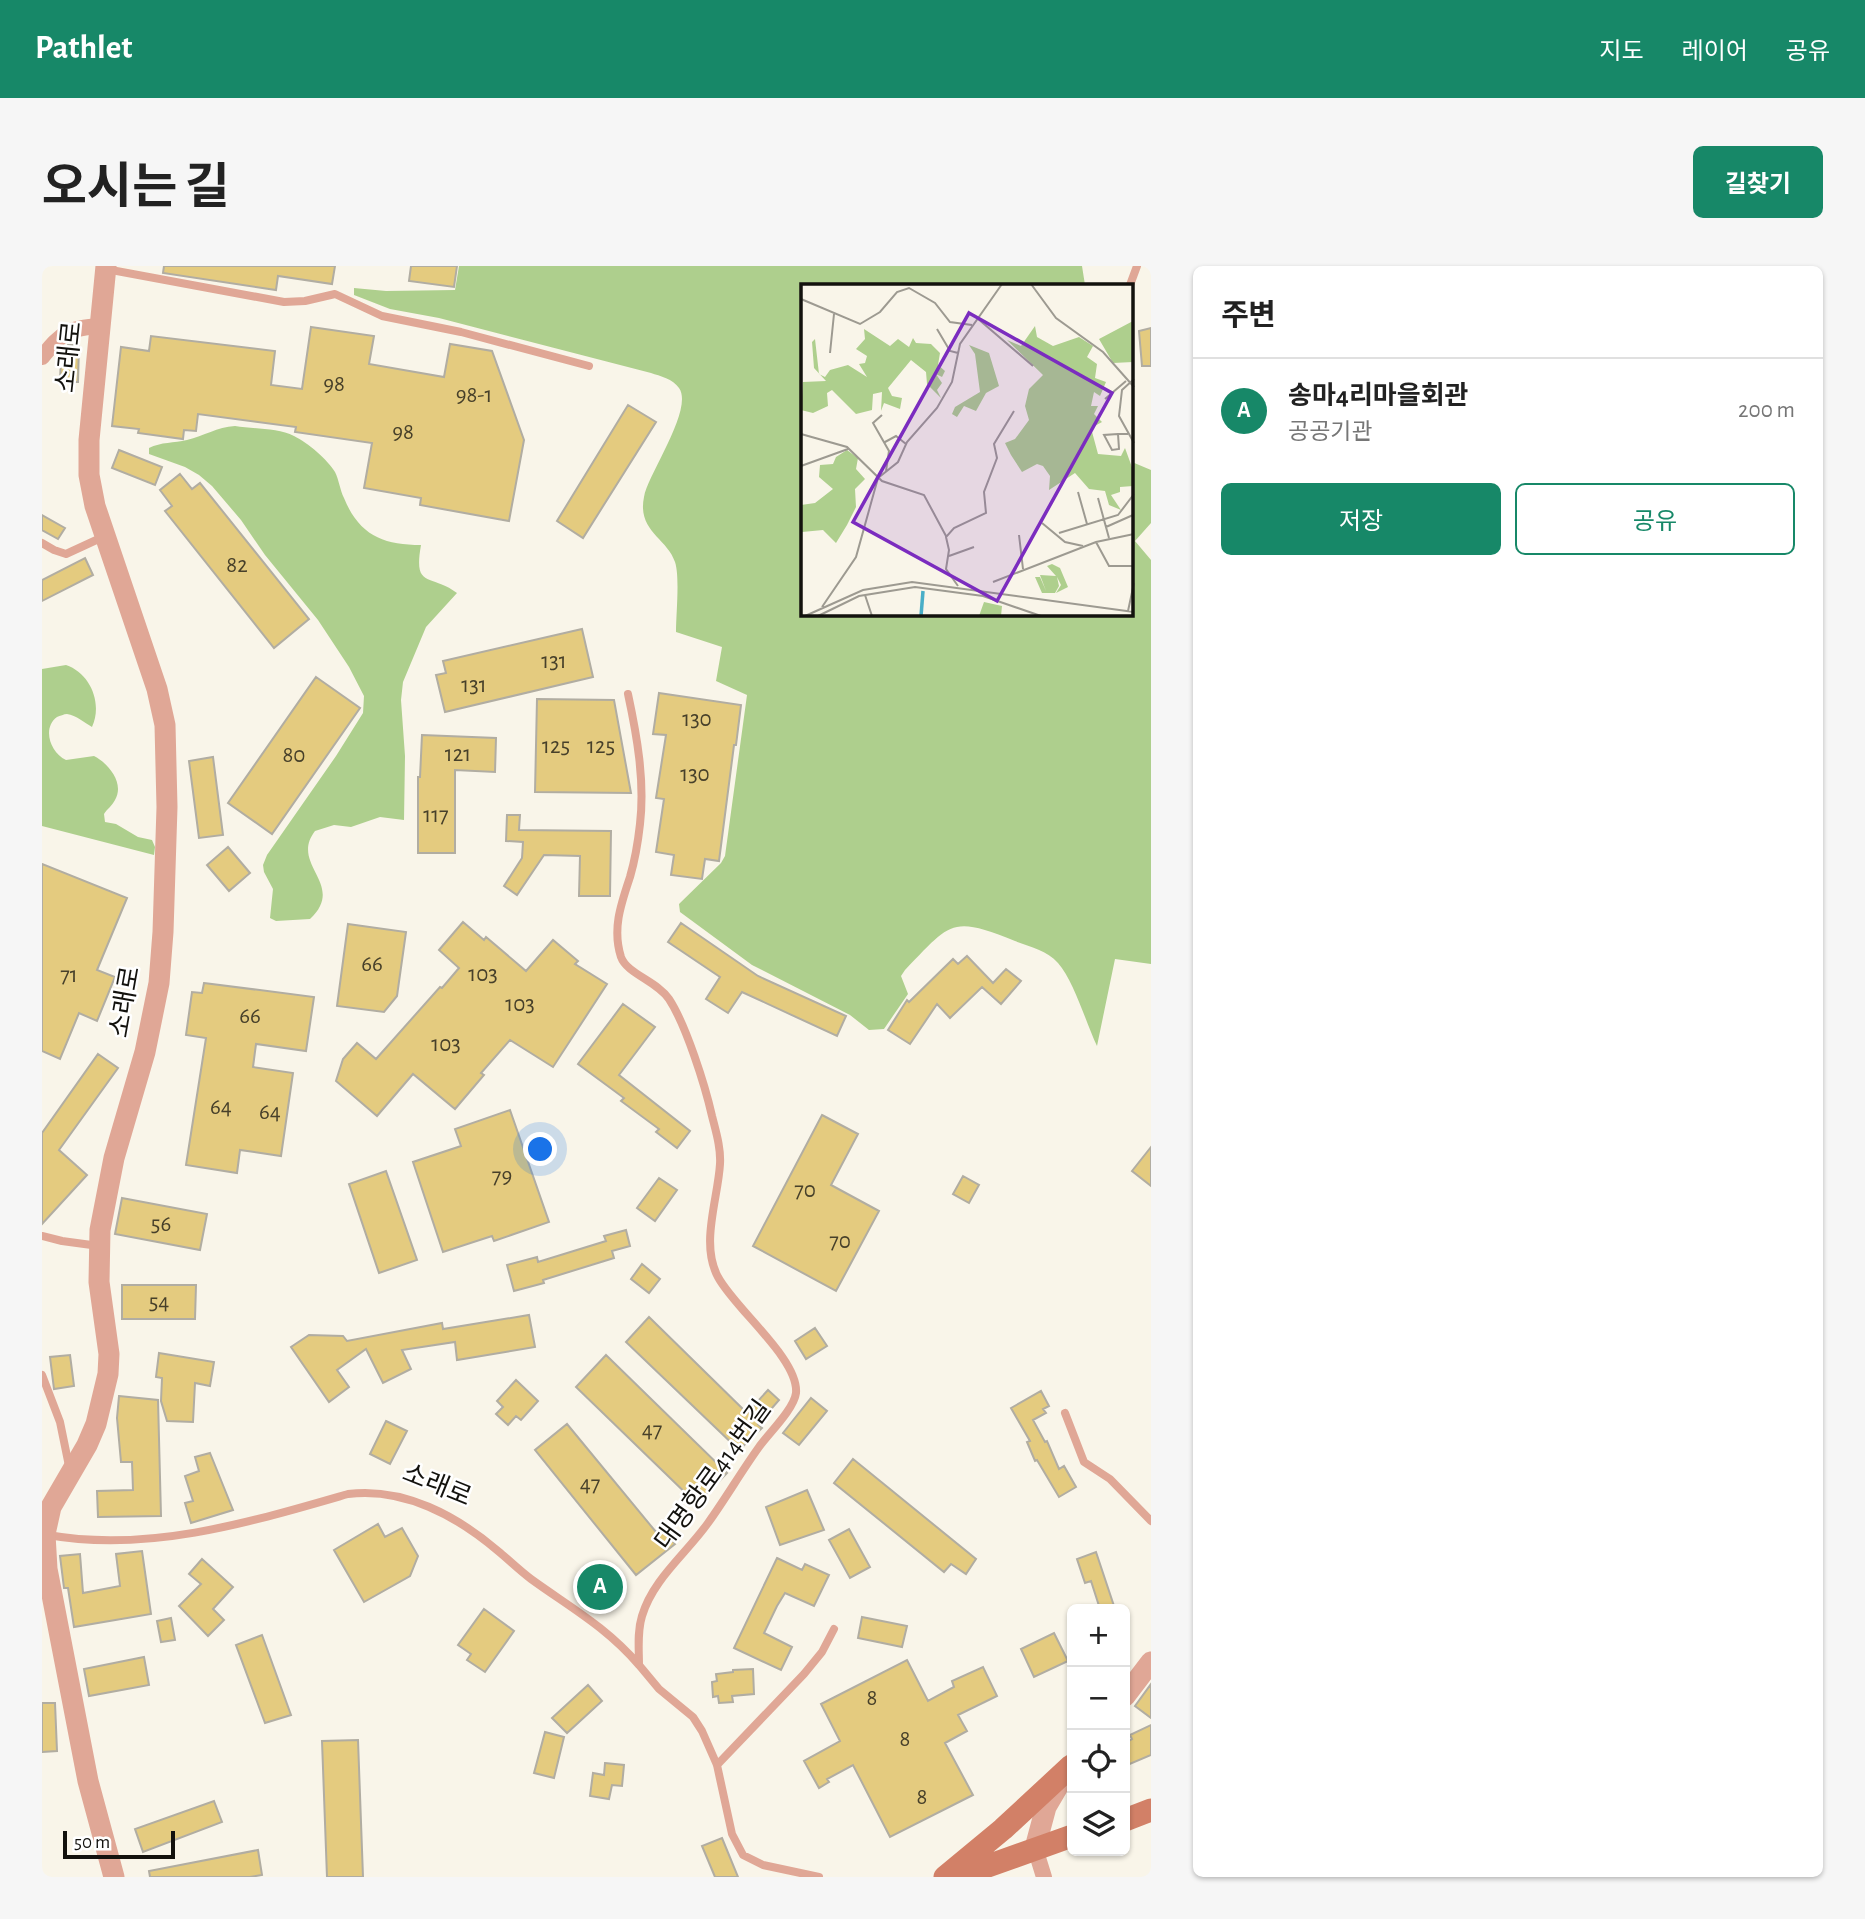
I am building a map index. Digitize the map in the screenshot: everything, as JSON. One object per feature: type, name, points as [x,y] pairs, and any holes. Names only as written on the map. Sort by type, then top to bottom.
[{"type":"main road","points":[[944,1877],[1003,1829],[1067,1771]]},
{"type":"main road","points":[[957,1877],[1067,1838]]},
{"type":"street","name":"소래로","points":[[106,267],[89,440],[89,475],[95,506],[162,705],[167,807],[163,933],[159,983],[145,1052],[114,1158],[100,1230],[99,1282],[108,1374],[96,1424],[51,1507],[43,1534],[47,1569],[88,1781],[114,1877]]},
{"type":"street","points":[[42,357],[64,333],[77,327],[101,326]]},
{"type":"street","points":[[1130,1689],[1151,1662]]},
{"type":"street","points":[[1044,1877],[1035,1848],[1046,1807],[1067,1774]]},
{"type":"lane","points":[[1130,284],[1137,266]]},
{"type":"lane","points":[[106,267],[284,302],[305,301],[335,294],[382,316],[461,332],[589,366]]},
{"type":"lane","points":[[42,543],[66,554],[105,536]]},
{"type":"lane","name":"대명항로414번길","points":[[628,694],[639,754],[641,812],[635,856],[618,917],[618,944],[625,967],[653,982],[662,990],[674,1009],[684,1030],[712,1112],[720,1163],[711,1239],[716,1273],[736,1304],[791,1368],[796,1393],[790,1407],[706,1525],[655,1587],[640,1624],[639,1665]]},
{"type":"lane","points":[[42,1236],[99,1246]]},
{"type":"lane","points":[[42,1375],[60,1422],[70,1473]]},
{"type":"lane","points":[[1065,1413],[1084,1462],[1111,1479],[1151,1521]]},
{"type":"lane","name":"소래로","points":[[43,1534],[76,1540],[117,1540],[184,1534],[250,1522],[348,1494],[370,1491],[390,1494],[446,1514],[473,1531],[528,1577],[607,1632],[639,1665]]},
{"type":"lane","points":[[717,1765],[804,1674],[822,1652],[834,1629]]},
{"type":"lane","points":[[639,1665],[659,1689],[692,1717],[702,1731],[717,1765],[732,1834],[743,1855],[763,1865],[820,1877]]},
{"type":"green space","points":[[459,266],[1082,266],[1085,284],[801,284],[801,616],[1134,616],[1134,463],[1151,470],[1151,523],[1135,541],[1151,560],[1151,964],[1115,959],[1097,1046],[1074,991],[1058,963],[1044,952],[993,933],[964,926],[943,933],[901,976],[908,994],[884,1029],[869,1030],[850,1015],[752,965],[680,912],[679,904],[725,856],[747,695],[716,681],[722,647],[676,632],[678,586],[675,562],[649,526],[643,509],[647,487],[676,426],[682,398],[679,388],[670,380],[651,373],[439,318],[390,309],[354,295],[354,288],[386,291],[455,290]]},
{"type":"green space","points":[[235,426],[288,433],[311,447],[335,472],[350,511],[365,529],[384,540],[421,545],[419,559],[422,575],[457,593],[426,627],[403,682],[401,700],[405,756],[404,820],[380,817],[351,827],[334,825],[315,831],[309,843],[308,854],[323,895],[320,907],[310,919],[276,921],[270,918],[273,889],[263,865],[267,855],[363,713],[364,696],[349,667],[318,620],[212,486],[185,467],[149,454],[149,448],[154,446]]},
{"type":"green space","points":[[66,665],[88,682],[95,699],[95,718],[92,727],[70,715],[57,717],[50,727],[52,746],[66,760],[94,756],[105,763],[114,774],[118,794],[104,814],[105,822],[116,824],[138,837],[152,840],[154,855],[42,826],[42,669]]},
{"type":"building","points":[[164,266],[335,266],[332,284],[278,276],[276,290],[163,273]]},
{"type":"building","points":[[411,266],[457,266],[454,287],[409,281]]},
{"type":"building","points":[[311,327],[374,336],[369,364],[444,377],[450,344],[492,351],[524,440],[509,521],[420,505],[421,498],[364,488],[372,443],[295,432],[296,427],[198,414],[196,431],[184,430],[183,439],[138,433],[139,429],[112,426],[121,347],[149,351],[151,336],[275,351],[271,385],[302,389]]},
{"type":"building","points":[[1151,328],[1151,366],[1142,366],[1139,331]]},
{"type":"building","points":[[68,345],[79,345],[78,382],[60,382],[61,356]]},
{"type":"building","points":[[628,405],[656,422],[583,538],[557,521]]},
{"type":"building","points":[[119,450],[162,467],[155,485],[112,468]]},
{"type":"building","points":[[180,474],[192,489],[200,483],[309,619],[274,648],[165,511],[172,506],[160,490]]},
{"type":"building","points":[[42,515],[65,528],[58,539],[42,530]]},
{"type":"building","points":[[85,558],[93,575],[42,601],[42,580]]},
{"type":"building","points":[[582,629],[593,677],[445,712],[436,675],[446,673],[443,661]]},
{"type":"building","points":[[316,677],[360,708],[272,834],[228,803]]},
{"type":"building","points":[[659,693],[741,705],[719,861],[705,859],[702,879],[671,875],[674,855],[656,852],[664,799],[656,798],[666,735],[653,734]]},
{"type":"building","points":[[537,699],[614,700],[631,793],[535,792]]},
{"type":"building","points":[[422,735],[496,738],[495,772],[455,770],[455,853],[418,853],[418,777]]},
{"type":"building","points":[[213,757],[223,835],[199,838],[189,761]]},
{"type":"building","points":[[507,815],[520,815],[519,830],[611,831],[610,896],[579,896],[580,856],[544,855],[517,895],[504,886],[522,858],[523,842],[506,841]]},
{"type":"building","points":[[228,847],[250,873],[229,891],[207,865]]},
{"type":"building","points":[[42,864],[127,898],[97,970],[115,977],[97,1021],[79,1013],[60,1059],[42,1051]]},
{"type":"building","points":[[463,922],[484,940],[486,937],[526,971],[553,940],[578,961],[575,964],[607,984],[553,1067],[510,1040],[481,1073],[484,1075],[455,1109],[413,1074],[377,1116],[336,1081],[343,1059],[357,1043],[376,1059],[440,987],[442,988],[459,968],[439,950]]},
{"type":"building","points":[[681,923],[758,976],[846,1016],[837,1036],[742,992],[728,1013],[706,999],[720,977],[668,942]]},
{"type":"building","points":[[348,924],[406,932],[397,996],[384,1012],[337,1006]]},
{"type":"building","points":[[967,956],[993,983],[1006,969],[1021,981],[1001,1004],[982,987],[950,1018],[937,1004],[910,1044],[888,1030],[907,1000],[909,1002],[953,959],[958,964]]},
{"type":"building","points":[[204,983],[314,997],[306,1051],[256,1044],[253,1067],[293,1073],[281,1156],[240,1150],[237,1173],[186,1165],[206,1038],[186,1035],[192,992],[202,993]]},
{"type":"building","points":[[623,1004],[655,1027],[619,1075],[690,1131],[677,1148],[656,1132],[659,1129],[621,1101],[624,1098],[578,1064]]},
{"type":"building","points":[[98,1054],[118,1068],[59,1150],[87,1175],[42,1224],[42,1133]]},
{"type":"building","points":[[510,1110],[549,1222],[494,1241],[492,1236],[443,1252],[413,1162],[461,1146],[455,1129]]},
{"type":"building","points":[[822,1115],[858,1134],[831,1185],[879,1211],[836,1291],[753,1246]]},
{"type":"building","points":[[1151,1147],[1151,1186],[1132,1171]]},
{"type":"building","points":[[386,1171],[417,1260],[379,1273],[349,1184]]},
{"type":"building","points":[[963,1176],[979,1185],[969,1203],[953,1194]]},
{"type":"building","points":[[659,1178],[677,1190],[655,1221],[637,1208]]},
{"type":"building","points":[[122,1198],[207,1214],[200,1250],[115,1234]]},
{"type":"building","points":[[626,1230],[630,1246],[612,1251],[614,1258],[514,1291],[507,1265],[537,1257],[538,1262],[606,1241],[604,1236]]},
{"type":"building","points":[[642,1264],[660,1279],[649,1293],[631,1279]]},
{"type":"building","points":[[122,1285],[196,1285],[195,1319],[122,1319]]},
{"type":"building","points":[[529,1315],[535,1347],[457,1360],[455,1342],[402,1350],[411,1369],[383,1383],[366,1349],[337,1370],[349,1387],[329,1402],[291,1347],[309,1335],[343,1336],[347,1341],[442,1323],[443,1329]]},
{"type":"building","points":[[649,1317],[747,1413],[768,1390],[779,1400],[758,1424],[762,1428],[739,1450],[626,1342]]},
{"type":"building","points":[[815,1328],[827,1346],[806,1359],[795,1341]]},
{"type":"building","points":[[159,1353],[214,1362],[210,1386],[195,1383],[193,1422],[167,1421],[161,1401],[162,1378],[156,1377]]},
{"type":"building","points":[[70,1355],[74,1386],[54,1389],[50,1357]]},
{"type":"building","points":[[606,1355],[727,1473],[697,1504],[576,1387]]},
{"type":"building","points":[[516,1380],[538,1401],[521,1420],[516,1416],[508,1425],[496,1414],[503,1407],[497,1401]]},
{"type":"building","points":[[1041,1391],[1049,1406],[1043,1409],[1046,1413],[1033,1420],[1045,1442],[1047,1441],[1059,1469],[1064,1466],[1076,1487],[1059,1497],[1037,1460],[1035,1461],[1027,1442],[1030,1441],[1011,1408]]},
{"type":"building","points":[[119,1396],[158,1400],[161,1516],[98,1517],[97,1491],[133,1490],[132,1462],[121,1462],[117,1418]]},
{"type":"building","points":[[811,1398],[827,1411],[799,1445],[783,1433]]},
{"type":"building","points":[[386,1421],[407,1431],[390,1464],[370,1454]]},
{"type":"building","points":[[567,1424],[656,1532],[662,1527],[675,1544],[636,1575],[535,1450]]},
{"type":"building","points":[[210,1453],[233,1510],[191,1523],[185,1503],[193,1501],[185,1476],[199,1471],[195,1457]]},
{"type":"building","points":[[853,1459],[976,1559],[966,1574],[951,1564],[944,1572],[834,1483]]},
{"type":"building","points":[[807,1490],[824,1530],[780,1545],[766,1507]]},
{"type":"building","points":[[378,1524],[385,1537],[402,1528],[418,1556],[410,1576],[364,1602],[334,1550]]},
{"type":"building","points":[[849,1529],[870,1567],[850,1578],[829,1540]]},
{"type":"building","points":[[142,1551],[151,1614],[74,1627],[68,1588],[64,1588],[60,1556],[80,1554],[83,1593],[120,1586],[116,1554]]},
{"type":"building","points":[[1096,1552],[1113,1604],[1098,1604],[1091,1581],[1085,1583],[1077,1559]]},
{"type":"building","points":[[777,1558],[802,1570],[805,1564],[829,1575],[814,1606],[785,1593],[777,1606],[764,1633],[792,1647],[781,1670],[734,1648]]},
{"type":"building","points":[[202,1559],[233,1587],[213,1609],[224,1620],[208,1636],[179,1606],[201,1584],[189,1574]]},
{"type":"building","points":[[601,1569],[617,1582],[599,1606],[582,1593]]},
{"type":"building","points":[[484,1609],[514,1631],[485,1672],[467,1660],[471,1654],[458,1645]]},
{"type":"building","points":[[862,1617],[907,1626],[902,1647],[858,1638]]},
{"type":"building","points":[[171,1618],[175,1640],[161,1642],[157,1621]]},
{"type":"building","points":[[1054,1633],[1067,1661],[1034,1677],[1021,1649]]},
{"type":"building","points":[[262,1635],[291,1715],[265,1723],[236,1645]]},
{"type":"building","points":[[144,1657],[149,1685],[89,1696],[84,1669]]},
{"type":"building","points":[[907,1660],[928,1701],[954,1687],[952,1681],[983,1667],[997,1696],[958,1715],[967,1731],[945,1743],[973,1795],[890,1837],[853,1765],[827,1779],[829,1782],[819,1788],[804,1761],[840,1741],[821,1704]]},
{"type":"building","points":[[753,1669],[754,1694],[732,1696],[733,1702],[719,1703],[718,1696],[713,1697],[712,1682],[717,1681],[716,1674]]},
{"type":"building","points":[[1151,1684],[1151,1718],[1135,1706]]},
{"type":"building","points":[[588,1685],[602,1701],[567,1733],[552,1718]]},
{"type":"building","points":[[42,1703],[55,1703],[57,1751],[42,1752]]},
{"type":"building","points":[[1151,1725],[1151,1755],[1130,1764],[1130,1735]]},
{"type":"building","points":[[545,1732],[564,1737],[554,1778],[534,1773]]},
{"type":"building","points":[[358,1740],[363,1877],[327,1877],[322,1741]]},
{"type":"building","points":[[605,1763],[624,1765],[622,1786],[612,1785],[609,1799],[590,1796],[593,1773],[604,1775]]},
{"type":"building","points":[[214,1801],[222,1822],[143,1852],[135,1829]]},
{"type":"building","points":[[722,1838],[738,1877],[715,1877],[702,1846]]},
{"type":"building","points":[[258,1850],[262,1875],[150,1877],[149,1871]]},
{"type":"place","name":"송마4리마을회관","points":[[600,1587]]}]
